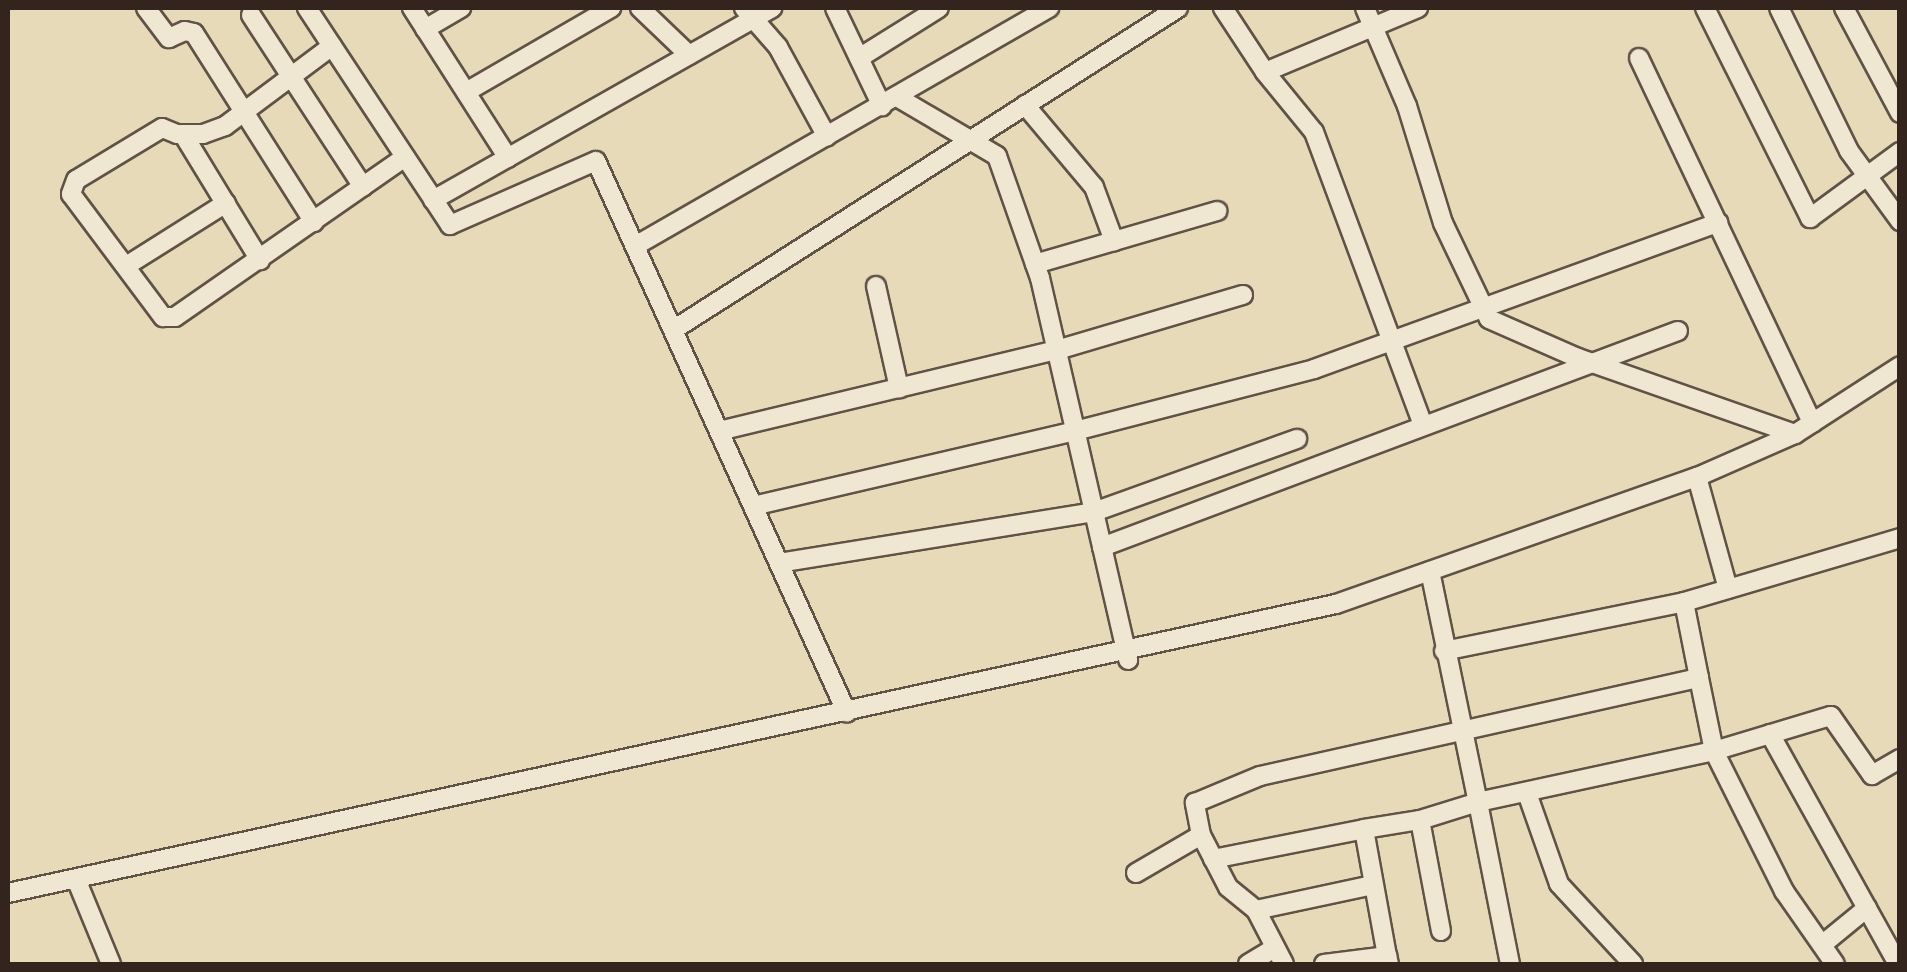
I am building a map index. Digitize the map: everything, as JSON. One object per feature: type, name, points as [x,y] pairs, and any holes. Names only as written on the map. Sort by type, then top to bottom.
[{"type":"street","points":[[146,8],[169,38],[186,30],[194,34],[314,222]]},
{"type":"street","points":[[307,8],[450,225],[596,161],[847,713]]},
{"type":"street","points":[[412,8],[508,158]]},
{"type":"street","points":[[425,29],[462,8]]},
{"type":"street","points":[[466,92],[611,8]]},
{"type":"street","points":[[640,8],[689,55]]},
{"type":"street","points":[[434,200],[689,55],[748,13],[772,8]]},
{"type":"street","points":[[835,8],[859,58],[890,101],[998,156],[1035,264],[1127,657]]},
{"type":"street","points":[[859,58],[939,8]]},
{"type":"street","points":[[635,246],[1049,8]]},
{"type":"street","points":[[673,330],[1178,8]]},
{"type":"street","points":[[1223,8],[1265,72],[1314,132],[1423,425]]},
{"type":"street","points":[[1365,8],[1407,106],[1443,224],[1489,320],[1592,362],[1795,434]]},
{"type":"street","points":[[1265,72],[1418,8]]},
{"type":"street","points":[[1705,8],[1810,218],[1900,152]]},
{"type":"street","points":[[1779,8],[1849,151],[1900,220]]},
{"type":"street","points":[[1844,8],[1900,113]]},
{"type":"street","points":[[748,13],[778,48],[827,137]]},
{"type":"street","points":[[251,16],[363,187]]},
{"type":"street","points":[[332,46],[225,126],[182,134],[162,128],[76,180],[72,194],[164,317],[175,317],[405,157]]},
{"type":"street","points":[[1639,58],[1812,423]]},
{"type":"street","points":[[1025,105],[1094,188],[1114,241]]},
{"type":"street","points":[[182,134],[260,260]]},
{"type":"street","points":[[126,266],[226,203]]},
{"type":"street","points":[[1035,264],[1217,211]]},
{"type":"street","points":[[753,506],[1075,431],[1314,369],[1718,223]]},
{"type":"street","points":[[876,286],[899,388]]},
{"type":"street","points":[[719,431],[1056,350],[1243,294]]},
{"type":"street","points":[[1102,547],[1678,331]]},
{"type":"street","points":[[8,893],[1127,657],[1336,604],[1697,477],[1795,434],[1900,366]]},
{"type":"street","points":[[779,563],[1094,512],[1297,439]]},
{"type":"street","points":[[1697,477],[1728,589]]},
{"type":"street","points":[[1444,651],[1684,602],[1900,538]]},
{"type":"street","points":[[1430,571],[1510,964]]},
{"type":"street","points":[[1684,602],[1714,750],[1784,891],[1835,964]]},
{"type":"street","points":[[1248,964],[1279,956],[1256,910],[1228,888],[1201,835],[1195,803],[1260,776],[1699,678]]},
{"type":"street","points":[[1213,859],[1420,820],[1478,802],[1714,750],[1831,716],[1872,774],[1900,759]]},
{"type":"street","points":[[1770,734],[1898,964]]},
{"type":"street","points":[[1527,793],[1559,884],[1633,964]]},
{"type":"street","points":[[1420,820],[1441,931]]},
{"type":"street","points":[[1324,964],[1388,960],[1364,829]]},
{"type":"street","points":[[1136,872],[1201,835]]},
{"type":"street","points":[[76,878],[111,964]]},
{"type":"street","points":[[1256,910],[1373,885]]},
{"type":"street","points":[[1823,944],[1867,908]]}]
